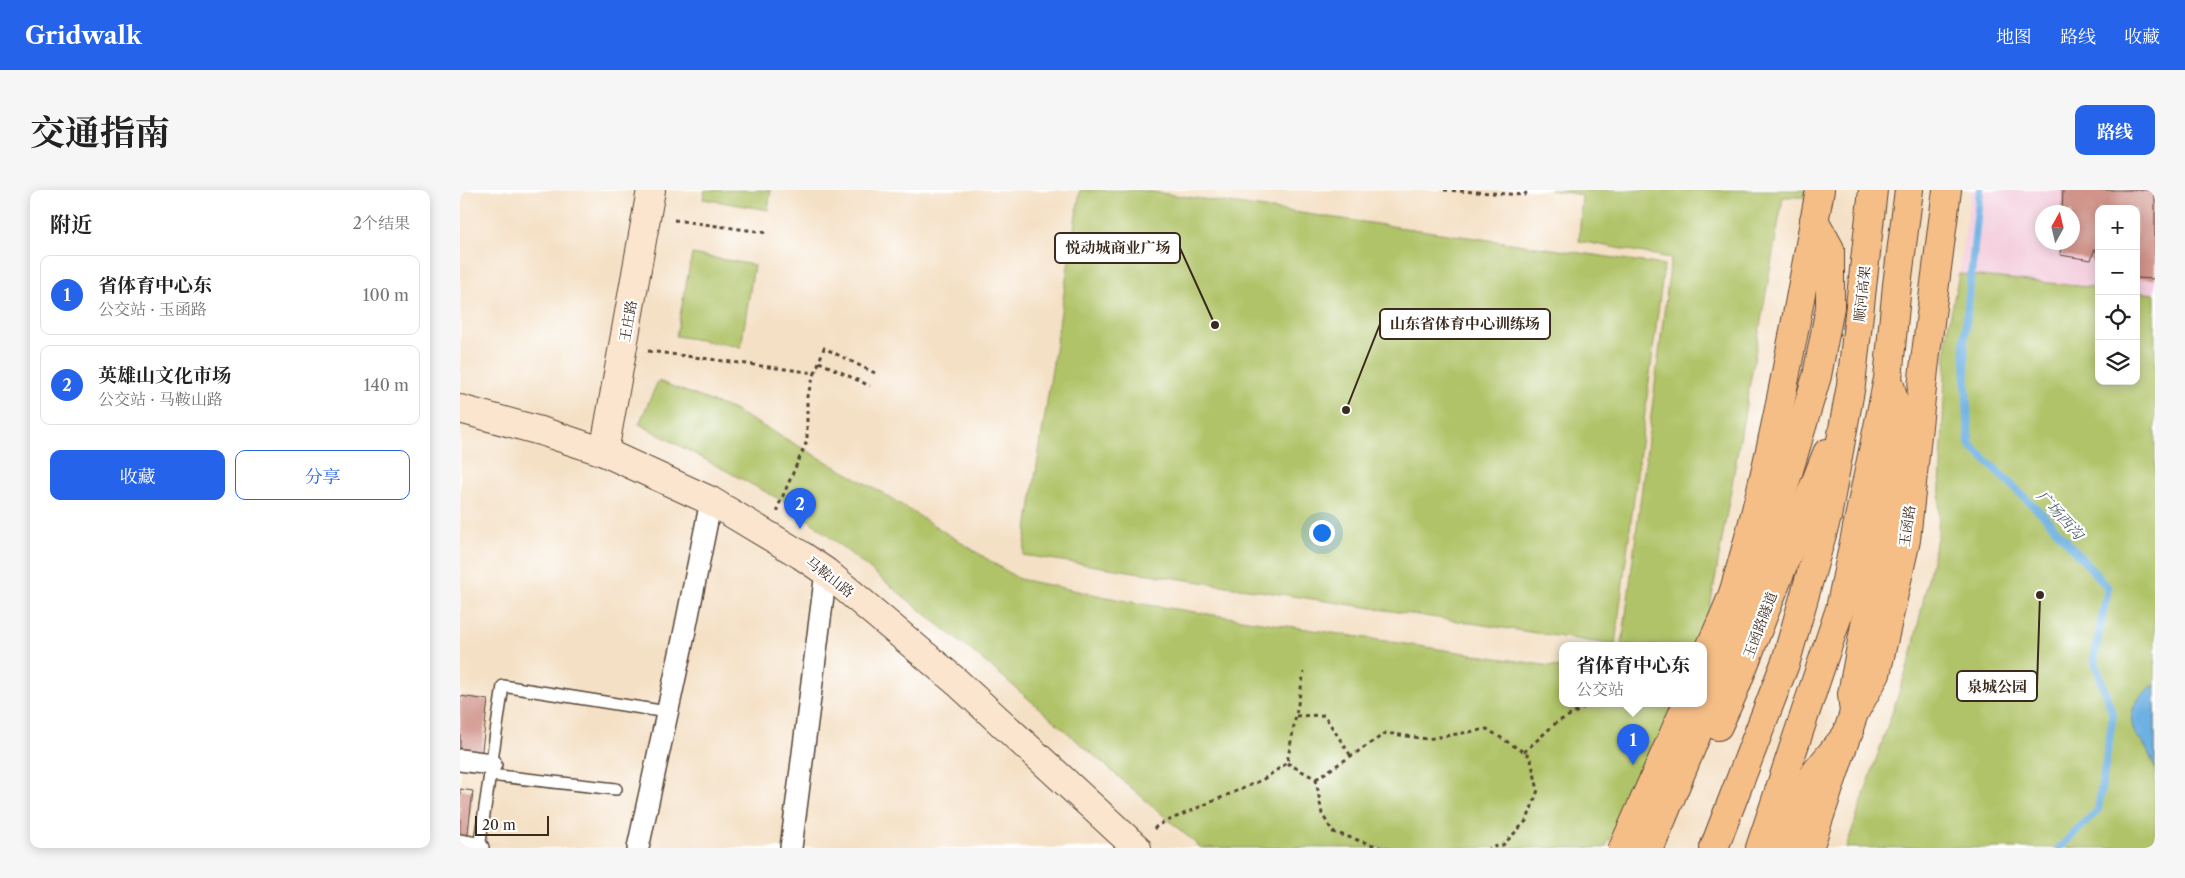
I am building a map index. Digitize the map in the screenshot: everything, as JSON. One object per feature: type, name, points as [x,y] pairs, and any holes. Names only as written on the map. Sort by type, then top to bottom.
[{"type":"main road","name":"王庄路","points":[[604,452],[651,190]]},
{"type":"main road","points":[[1707,654],[1734,589],[1763,482],[1782,397],[1820,190]]},
{"type":"main road","name":"顺河高架","points":[[1848,398],[1863,289],[1873,190]]},
{"type":"main road","points":[[1760,848],[1840,609],[1888,379],[1909,190]]},
{"type":"main road","name":"玉函路","points":[[1809,848],[1852,722],[1876,674],[1906,540],[1924,369],[1948,190]]},
{"type":"main road","points":[[1650,848],[1710,702],[1748,587],[1777,510],[1817,376],[1830,306],[1830,249],[1814,220]]},
{"type":"main road","points":[[1782,848],[1815,773],[1852,722],[1852,694],[1900,422],[1888,379]]},
{"type":"main road","points":[[1714,848],[1786,660],[1828,517],[1848,398]]},
{"type":"main road","name":"玉函路隧道","points":[[1662,848],[1733,694],[1848,398]]},
{"type":"main road","name":"马鞍山路","points":[[460,409],[544,432],[604,452],[711,502],[777,540],[826,572],[958,683],[1137,848]]},
{"type":"main road","points":[[1622,848],[1685,707]]},
{"type":"street","points":[[638,848],[711,502]]},
{"type":"street","points":[[791,848],[826,572]]},
{"type":"street","points":[[460,760],[490,770]]},
{"type":"street","points":[[460,846],[478,848]]},
{"type":"lane","points":[[478,848],[503,686],[667,712]]},
{"type":"lane","points":[[490,770],[616,789]]},
{"type":"path","points":[[1444,190],[1524,195],[1529,190]]},
{"type":"path","points":[[674,220],[769,233]]},
{"type":"path","points":[[777,540],[778,507],[807,441],[807,396],[824,348],[875,373]]},
{"type":"path","points":[[644,359],[646,351],[815,373]]},
{"type":"path","points":[[819,362],[870,386]]},
{"type":"path","points":[[1137,848],[1158,825],[1262,780],[1287,763],[1304,672]]},
{"type":"path","points":[[1524,752],[1557,722],[1583,707]]},
{"type":"path","points":[[1296,716],[1324,715],[1351,756]]},
{"type":"path","points":[[1316,779],[1386,733],[1427,738],[1487,729],[1530,756],[1538,790],[1527,820],[1503,846],[1489,848]]},
{"type":"path","points":[[1287,763],[1316,779]]},
{"type":"path","points":[[1316,779],[1322,814],[1333,832],[1382,848]]},
{"type":"shaded area","points":[[1971,190],[2155,190],[2155,294],[2140,292],[2140,205],[2095,205],[2095,288],[1959,274]]},
{"type":"green space","points":[[705,190],[771,190],[768,210],[703,199]]},
{"type":"green space","points":[[1080,190],[1139,190],[1664,265],[1615,642],[1595,642],[1023,555]]},
{"type":"green space","points":[[1550,190],[1805,190],[1804,197],[1783,197],[1704,642],[1623,642],[1671,258],[1579,241],[1582,195]]},
{"type":"green space","points":[[692,254],[754,265],[741,347],[676,336]]},
{"type":"green space","points":[[1959,274],[2095,288],[2095,385],[2140,385],[2140,292],[2155,294],[2155,848],[1846,848],[1911,657],[1938,533],[1947,333]]},
{"type":"green space","points":[[658,381],[734,410],[881,492],[1019,579],[1136,603],[1559,667],[1559,707],[1681,707],[1605,848],[1201,848],[995,670],[790,505],[639,424]]},
{"type":"water","points":[[2155,685],[2155,769],[2145,746],[2135,732],[2132,717],[2139,698]]},
{"type":"building","points":[[2063,190],[2155,190],[2155,279],[2140,278],[2140,205],[2095,205],[2095,248],[2091,260],[2060,255],[2060,250],[2080,250],[2080,205],[2062,205]]},
{"type":"building","points":[[460,696],[488,700],[481,758],[460,755]]},
{"type":"building","points":[[460,789],[473,791],[466,848],[460,848]]},
{"type":"waterway","name":"广场西沟","points":[[1980,190],[1964,343],[1969,444],[2044,516],[2108,588],[2094,659],[2113,715],[2098,810],[2059,848]]},
{"type":"place","name":"悦动城商业广场","points":[[1215,325]]},
{"type":"place","name":"山东省体育中心训练场","points":[[1346,410]]},
{"type":"place","name":"英雄山文化市场","points":[[800,529]]},
{"type":"place","name":"泉城公园","points":[[2040,595]]},
{"type":"place","name":"省体育中心东","points":[[1633,765]]}]
